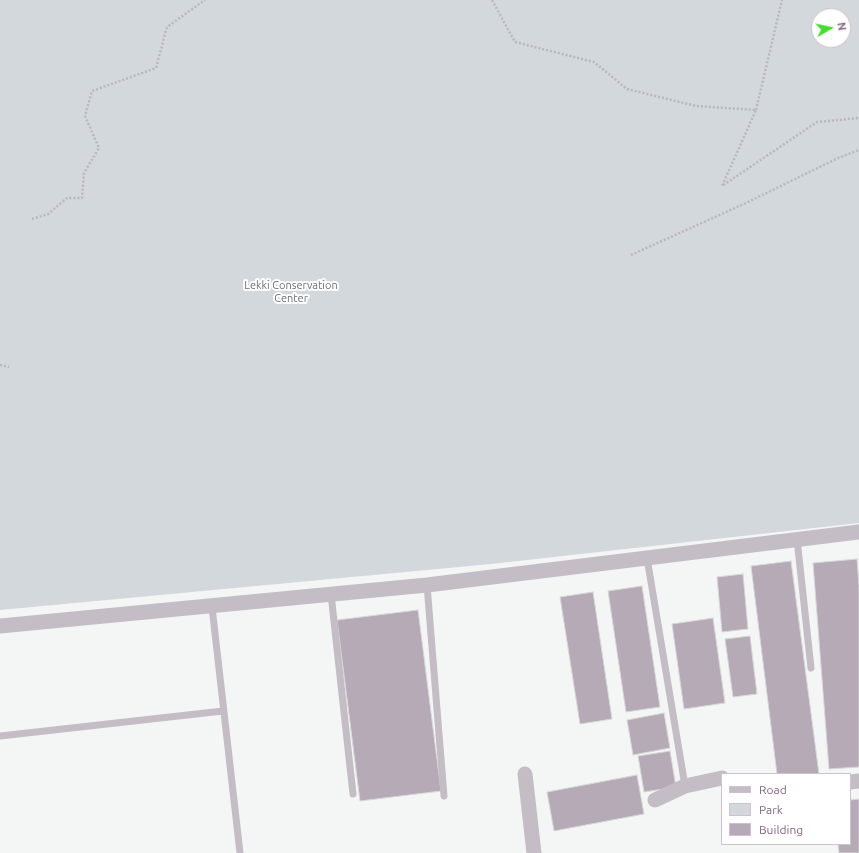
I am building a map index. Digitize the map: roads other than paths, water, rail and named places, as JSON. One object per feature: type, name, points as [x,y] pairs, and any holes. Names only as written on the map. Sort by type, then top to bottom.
[{"type":"street","points":[[0,626],[212,607],[427,585],[859,532]]},
{"type":"street","points":[[525,774],[534,853]]},
{"type":"street","points":[[655,800],[685,786],[721,778]]},
{"type":"lane","points":[[797,539],[811,668]]},
{"type":"lane","points":[[647,558],[685,786]]},
{"type":"lane","points":[[427,585],[444,796]]},
{"type":"lane","points":[[331,594],[353,794]]},
{"type":"lane","points":[[212,607],[240,853]]},
{"type":"lane","points":[[0,736],[223,711]]},
{"type":"park label","name":"Lekki Conservation Center","points":[[291,291]]}]
